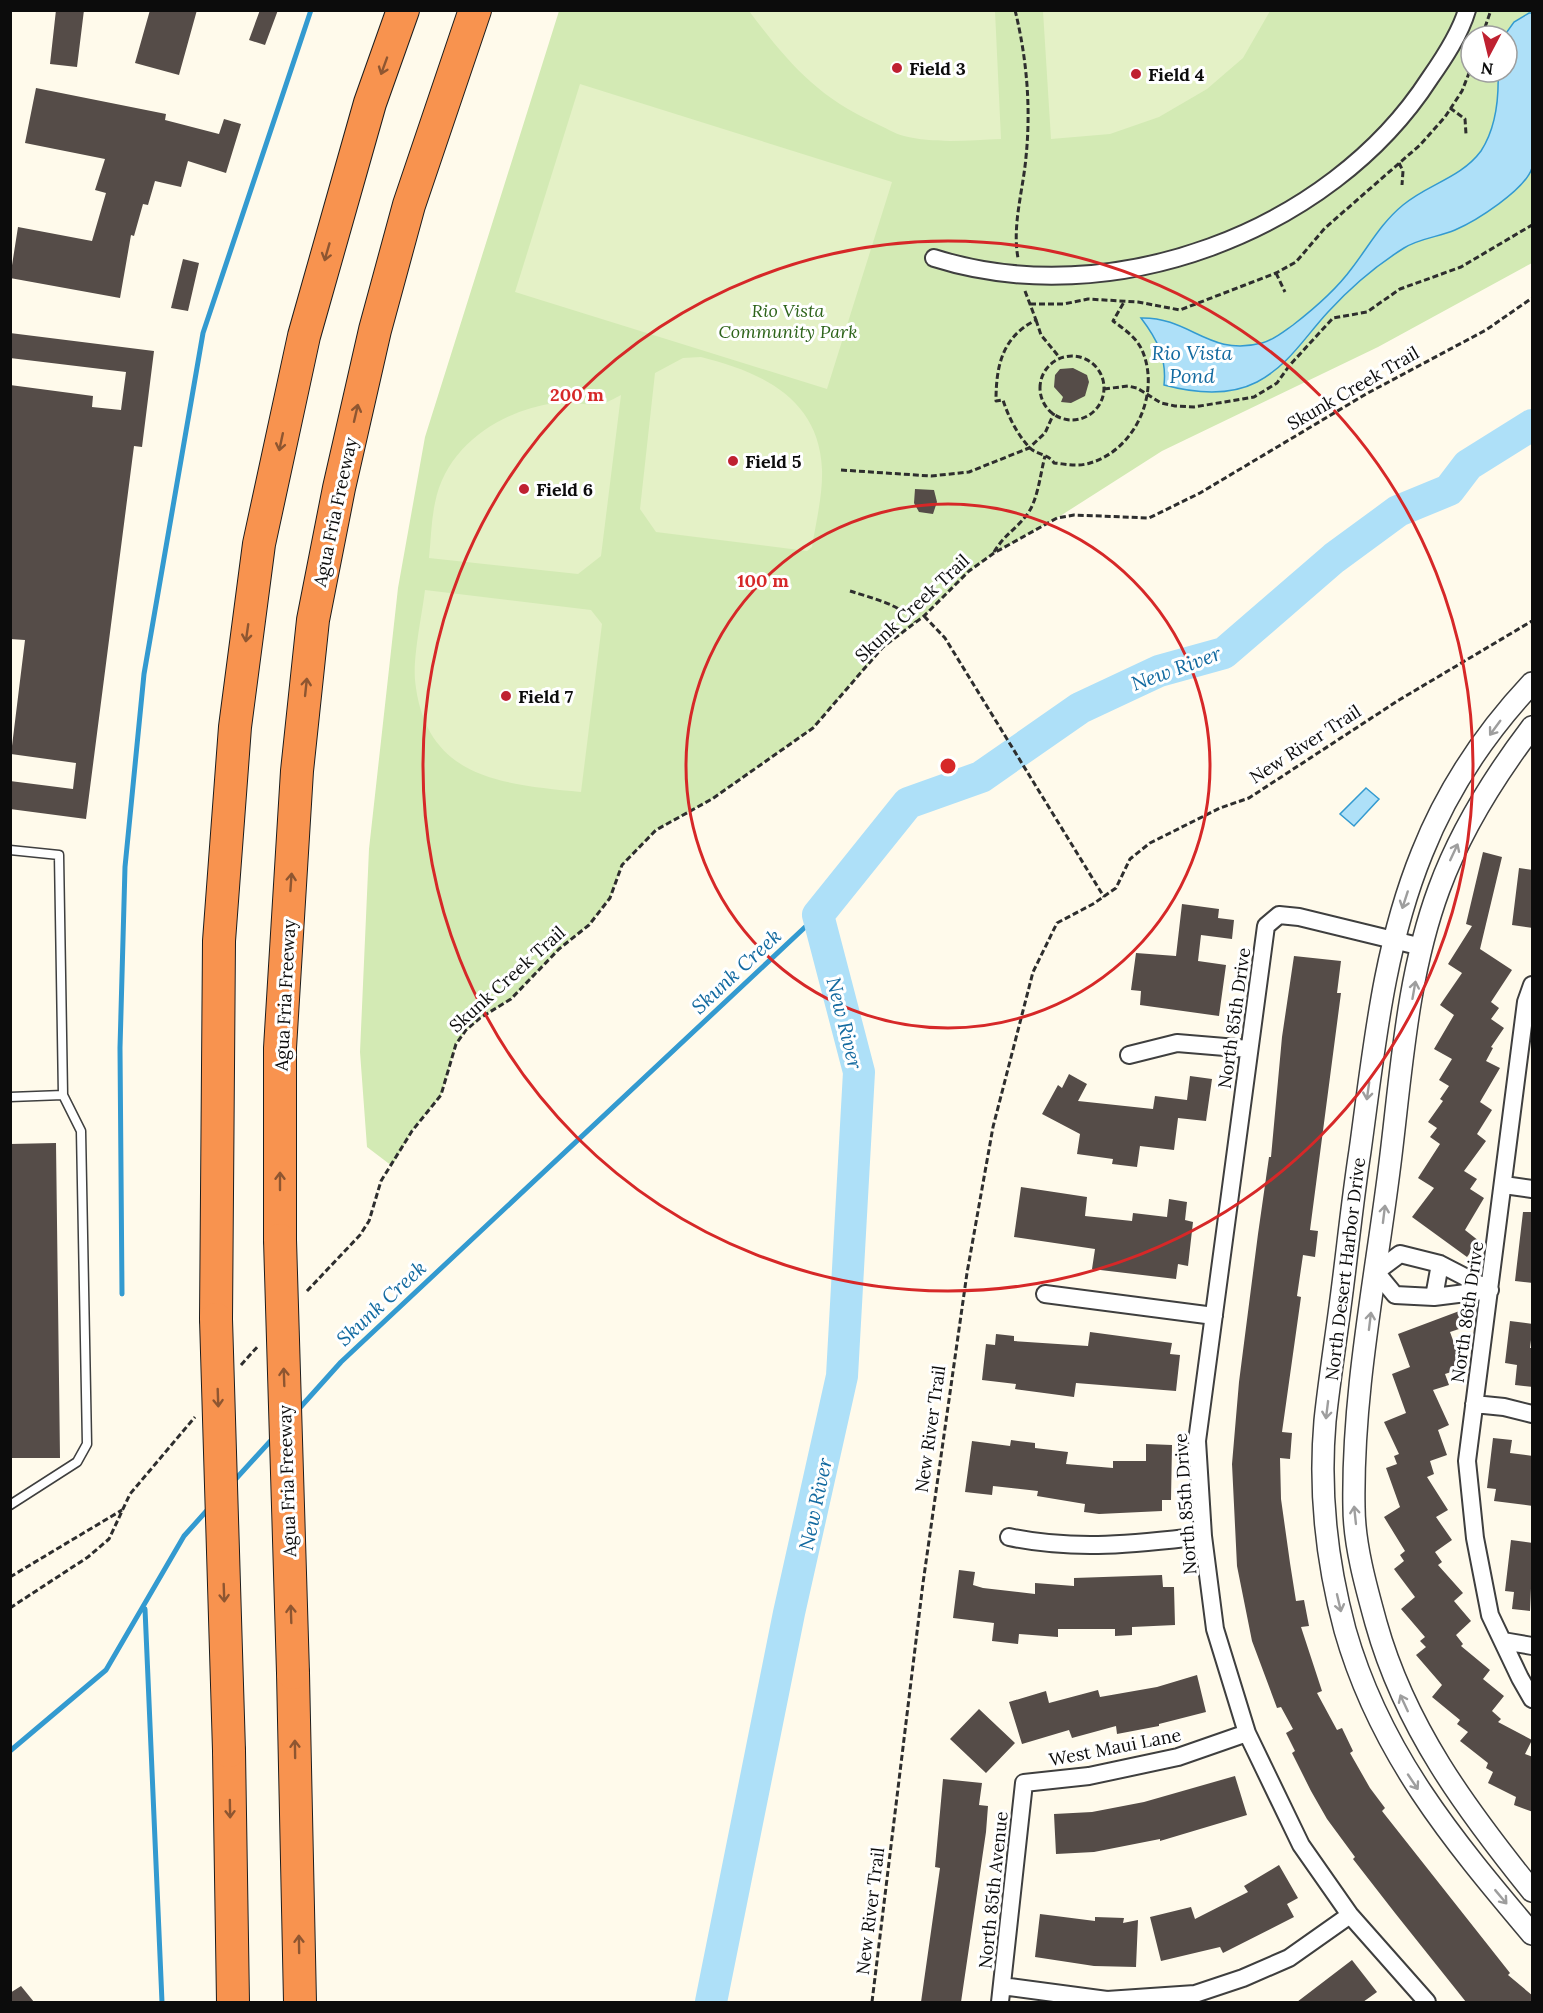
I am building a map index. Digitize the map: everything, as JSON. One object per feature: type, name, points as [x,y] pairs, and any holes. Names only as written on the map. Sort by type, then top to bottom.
[{"type":"highway","points":[[233,2002],[229,1751],[216,1319],[219,941],[235,728],[258,555],[304,336],[370,103],[403,10]]},
{"type":"highway","name":"Agua Fria Freeway","points":[[300,2002],[280,1240],[280,1048],[297,771],[313,620],[339,488],[378,318],[409,205],[475,10]]},
{"type":"street","points":[[934,258],[1020,276],[1084,275],[1157,264],[1220,244],[1293,206],[1346,170],[1395,127],[1437,68],[1467,10]]},
{"type":"street","name":"North Desert Harbor Drive","points":[[1533,683],[1482,746],[1444,804],[1413,877],[1385,971],[1325,1424],[1325,1513],[1332,1572],[1345,1628],[1370,1703],[1404,1768],[1470,1860],[1533,1934]]},
{"type":"street","name":"North Desert Harbor Drive","points":[[1533,727],[1488,788],[1471,818],[1439,888],[1422,947],[1403,1057],[1357,1426],[1354,1510],[1363,1566],[1384,1650],[1403,1701],[1439,1766],[1492,1840],[1533,1891]]},
{"type":"street","name":"North 85th Drive","points":[[1394,940],[1299,917],[1279,915],[1266,926],[1197,1441],[1203,1536],[1215,1629],[1246,1733],[1301,1845],[1350,1915],[1427,2002]]},
{"type":"street","points":[[1394,940],[1422,947]]},
{"type":"street","name":"North 86th Drive","points":[[1533,985],[1526,1002],[1467,1461],[1474,1538],[1490,1615],[1533,1699]]},
{"type":"street","points":[[1129,1055],[1178,1043],[1249,1049]]},
{"type":"street","points":[[1504,1185],[1533,1189]]},
{"type":"street","points":[[1377,1272],[1400,1254],[1440,1264],[1490,1290]]},
{"type":"street","points":[[1434,1297],[1440,1264]]},
{"type":"street","points":[[1345,1268],[1377,1272],[1395,1295],[1434,1297],[1490,1290]]},
{"type":"street","points":[[1045,1294],[1214,1316]]},
{"type":"street","points":[[1474,1404],[1504,1407],[1533,1414]]},
{"type":"street","points":[[1010,1537],[1046,1545],[1093,1546],[1203,1536]]},
{"type":"street","points":[[1503,1641],[1533,1646]]},
{"type":"street","name":"West Maui Lane","points":[[1024,1782],[1089,1776],[1178,1757],[1246,1733]]},
{"type":"street","name":"North 85th Avenue","points":[[1001,1994],[1024,1782]]},
{"type":"street","points":[[1001,1994],[1107,2000],[1195,1994],[1244,1978],[1289,1958],[1350,1915]]},
{"type":"lane","points":[[10,850],[59,855],[63,1095],[81,1131],[87,1444],[77,1462],[10,1505]]},
{"type":"lane","points":[[10,1097],[63,1095]]},
{"type":"path","points":[[1016,10],[1026,68],[1028,105],[1026,160],[1016,236],[1020,276],[1041,335],[1060,359]]},
{"type":"path","points":[[1450,108],[1465,119],[1466,134]]},
{"type":"path","points":[[1399,163],[1403,171],[1402,185]]},
{"type":"path","points":[[1104,389],[1128,386],[1137,388],[1167,405],[1194,407],[1240,401],[1262,393],[1277,383],[1289,366],[1334,318],[1367,312],[1400,289],[1461,267],[1533,225]]},
{"type":"path","points":[[1276,273],[1285,292]]},
{"type":"path","name":"Skunk Creek Trail","points":[[315,1281],[360,1235],[369,1221],[381,1181],[412,1131],[441,1095],[456,1044],[466,1030],[480,1018],[511,999],[559,949],[588,925],[610,898],[622,865],[656,830],[712,799],[813,728],[883,647],[924,616],[969,571],[994,553],[1057,518],[1074,515],[1149,518],[1200,492],[1366,394],[1486,330],[1533,298]]},
{"type":"path","points":[[1036,320],[1011,337],[1000,360],[995,383],[996,401],[1004,400],[1008,416],[1029,447],[1051,458],[1054,463],[1080,465],[1109,455],[1130,436],[1140,419],[1146,395],[1148,370],[1142,349],[1129,332],[1113,321],[1124,302]]},
{"type":"path","points":[[1078,356],[1089,360],[1098,368],[1104,389],[1102,401],[1085,417],[1075,419],[1053,413],[1042,396],[1041,386],[1048,366],[1060,359],[1078,356]]},
{"type":"path","points":[[841,470],[956,475],[990,465],[1029,447],[1045,433],[1053,413]]},
{"type":"path","points":[[994,553],[1005,534],[1026,516],[1031,507],[1045,456]]},
{"type":"path","points":[[850,591],[879,600],[915,622]]},
{"type":"path","points":[[924,616],[945,638],[1104,897]]},
{"type":"path","name":"New River Trail","points":[[872,2002],[944,1421],[993,1127],[1033,972],[1057,923],[1116,888],[1131,859],[1150,843],[1220,808],[1249,798],[1399,699],[1533,621]]},
{"type":"path","points":[[10,1608],[88,1557],[109,1539],[122,1510],[144,1474],[169,1446]]},
{"type":"path","points":[[10,1577],[122,1510]]},
{"type":"green space","name":"Field 4","points":[[1043,10],[1270,11],[1243,58],[1207,89],[1159,117],[1110,134],[1051,139]]},
{"type":"green space","name":"Rio Vista Community Park","points":[[559,11],[1532,11],[1532,263],[1378,347],[1162,451],[1057,518],[994,553],[969,571],[924,616],[883,647],[813,728],[712,799],[656,830],[622,865],[610,898],[589,925],[559,949],[511,999],[480,1018],[466,1030],[456,1044],[441,1095],[412,1131],[392,1166],[367,1147],[360,1052],[369,849],[398,588],[425,437]]},
{"type":"green space","name":"Field 3","points":[[749,11],[995,11],[1001,139],[928,140],[897,134],[854,112],[819,89],[776,46]]},
{"type":"green space","points":[[580,84],[892,182],[827,389],[515,292]]},
{"type":"green space","name":"Field 5","points":[[701,357],[765,380],[798,406],[810,424],[818,444],[822,479],[812,547],[807,551],[656,532],[640,509],[655,373],[683,358]]},
{"type":"green space","name":"Field 6","points":[[621,395],[601,556],[578,574],[429,558],[435,503],[441,483],[463,448],[478,435],[514,414],[534,407],[560,402],[600,404]]},
{"type":"green space","name":"Field 7","points":[[425,590],[591,610],[602,624],[581,792],[523,785],[496,779],[472,770],[451,757],[434,738],[422,713],[415,680],[416,648]]},
{"type":"water","name":"Rio Vista Pond","points":[[1532,13],[1534,159],[1528,177],[1520,186],[1475,220],[1449,232],[1410,245],[1384,262],[1336,303],[1278,368],[1257,382],[1223,392],[1199,392],[1164,385],[1164,366],[1160,349],[1141,318],[1173,323],[1227,345],[1243,346],[1270,340],[1301,319],[1339,284],[1395,212],[1473,160],[1481,151],[1490,133],[1496,113],[1498,84],[1519,84],[1519,24],[1513,24]]},
{"type":"water","points":[[1366,788],[1379,799],[1354,826],[1340,814]]},
{"type":"building","points":[[56,10],[84,10],[77,67],[50,64]]},
{"type":"building","points":[[150,10],[197,10],[179,75],[135,63]]},
{"type":"building","points":[[260,10],[278,10],[265,45],[249,40]]},
{"type":"building","points":[[36,88],[166,114],[165,120],[219,134],[224,119],[241,124],[226,173],[188,161],[181,187],[155,181],[148,205],[143,204],[134,236],[131,235],[120,298],[10,278],[18,227],[92,241],[106,193],[95,190],[105,159],[25,143]]},
{"type":"building","points":[[183,259],[199,263],[188,311],[171,308]]},
{"type":"building","points":[[10,333],[154,351],[142,447],[134,446],[86,819],[10,809],[10,781],[73,789],[76,763],[11,754],[25,640],[10,639],[10,385],[93,396],[92,407],[121,410],[126,372],[10,358]]},
{"type":"building","points":[[1073,368],[1087,375],[1089,382],[1085,396],[1071,403],[1061,402],[1063,397],[1054,387],[1055,375],[1060,369]]},
{"type":"building","points":[[915,489],[934,490],[937,502],[933,514],[919,512],[914,503]]},
{"type":"building","points":[[1483,852],[1502,857],[1480,949],[1512,970],[1491,1002],[1499,1008],[1491,1019],[1504,1028],[1491,1047],[1493,1048],[1486,1061],[1500,1068],[1480,1102],[1492,1110],[1477,1134],[1486,1141],[1464,1171],[1477,1179],[1470,1189],[1484,1198],[1465,1230],[1479,1241],[1467,1257],[1412,1217],[1434,1188],[1418,1178],[1440,1144],[1430,1137],[1437,1128],[1428,1122],[1443,1101],[1440,1099],[1449,1086],[1439,1080],[1452,1059],[1434,1049],[1454,1015],[1440,1005],[1462,973],[1448,964],[1472,926],[1466,924]]},
{"type":"building","points":[[1519,868],[1533,870],[1533,928],[1512,925]]},
{"type":"building","points":[[1182,904],[1219,909],[1218,918],[1234,920],[1232,939],[1201,935],[1198,961],[1226,965],[1219,1016],[1140,1005],[1141,991],[1131,990],[1136,953],[1176,956]]},
{"type":"building","points":[[1294,956],[1341,961],[1337,993],[1341,993],[1310,1230],[1318,1231],[1315,1257],[1303,1255],[1297,1296],[1301,1297],[1282,1432],[1292,1433],[1290,1459],[1280,1458],[1281,1499],[1296,1601],[1304,1600],[1309,1626],[1301,1627],[1322,1691],[1317,1693],[1337,1730],[1342,1728],[1353,1751],[1350,1753],[1370,1788],[1385,1808],[1382,1811],[1510,1973],[1508,1975],[1533,1996],[1533,2002],[1466,2002],[1395,1913],[1353,1859],[1355,1857],[1327,1819],[1311,1791],[1292,1753],[1295,1751],[1286,1733],[1293,1729],[1281,1707],[1277,1708],[1252,1641],[1237,1566],[1232,1464],[1239,1382],[1258,1234],[1269,1157],[1271,1157],[1282,1037]]},
{"type":"building","points":[[1069,1074],[1087,1084],[1078,1101],[1153,1109],[1155,1096],[1187,1100],[1190,1076],[1212,1079],[1206,1121],[1178,1118],[1174,1150],[1140,1146],[1137,1167],[1112,1164],[1113,1159],[1077,1154],[1080,1134],[1042,1114],[1058,1085],[1062,1088]]},
{"type":"building","points":[[56,1143],[60,1458],[10,1458],[10,1144]]},
{"type":"building","points":[[1021,1187],[1087,1197],[1085,1216],[1132,1221],[1133,1213],[1167,1217],[1169,1199],[1187,1202],[1185,1220],[1193,1222],[1188,1266],[1178,1264],[1176,1279],[1092,1269],[1095,1249],[1014,1237]]},
{"type":"building","points":[[1523,1212],[1533,1212],[1533,1283],[1515,1281]]},
{"type":"building","points":[[1462,1310],[1468,1326],[1450,1332],[1463,1368],[1445,1374],[1449,1385],[1433,1390],[1449,1425],[1438,1430],[1447,1455],[1430,1461],[1434,1474],[1427,1477],[1448,1510],[1436,1517],[1452,1540],[1435,1552],[1442,1562],[1438,1565],[1463,1593],[1454,1601],[1471,1621],[1456,1635],[1463,1644],[1461,1646],[1490,1670],[1483,1679],[1504,1696],[1492,1711],[1501,1719],[1498,1722],[1532,1740],[1525,1754],[1533,1757],[1533,1812],[1514,1805],[1516,1797],[1488,1783],[1493,1772],[1486,1768],[1488,1763],[1460,1741],[1468,1732],[1457,1724],[1460,1720],[1432,1697],[1442,1685],[1416,1655],[1426,1647],[1420,1641],[1425,1637],[1401,1609],[1415,1597],[1394,1569],[1404,1561],[1400,1555],[1405,1551],[1384,1517],[1400,1507],[1386,1468],[1397,1464],[1394,1456],[1399,1454],[1384,1422],[1406,1413],[1392,1374],[1410,1367],[1398,1334]]},
{"type":"building","points":[[1510,1321],[1533,1324],[1530,1348],[1533,1348],[1533,1387],[1515,1385],[1517,1365],[1505,1363]]},
{"type":"building","points":[[1090,1332],[1172,1343],[1170,1354],[1180,1355],[1176,1391],[1076,1383],[1074,1397],[1015,1389],[1016,1384],[982,1380],[986,1344],[995,1345],[996,1334],[1014,1336],[1014,1341],[1088,1346]]},
{"type":"building","points":[[1493,1438],[1512,1440],[1510,1453],[1533,1456],[1533,1506],[1494,1501],[1496,1489],[1487,1488]]},
{"type":"building","points":[[1011,1440],[1035,1443],[1035,1448],[1068,1452],[1066,1464],[1113,1468],[1113,1461],[1146,1461],[1146,1444],[1172,1445],[1171,1500],[1162,1500],[1162,1511],[1099,1514],[1084,1512],[1085,1504],[1037,1496],[1038,1491],[993,1486],[992,1495],[965,1492],[972,1441],[1010,1446]]},
{"type":"building","points":[[1511,1540],[1533,1543],[1530,1611],[1512,1609],[1514,1592],[1505,1591]]},
{"type":"building","points":[[959,1570],[975,1572],[973,1585],[1035,1594],[1035,1583],[1074,1586],[1074,1578],[1162,1575],[1163,1587],[1174,1587],[1175,1625],[1132,1627],[1132,1635],[1115,1636],[1115,1629],[1058,1629],[1058,1637],[1019,1634],[1018,1644],[992,1641],[994,1623],[953,1618]]},
{"type":"building","points":[[1197,1675],[1206,1712],[1159,1724],[1159,1726],[1117,1734],[1116,1726],[1072,1738],[1069,1730],[1022,1744],[1009,1702],[1046,1691],[1049,1703],[1098,1690],[1100,1697],[1157,1687]]},
{"type":"building","points":[[979,1709],[1015,1743],[986,1773],[950,1739]]},
{"type":"building","points":[[1235,1776],[1247,1815],[1160,1841],[1160,1839],[1094,1852],[1056,1854],[1054,1814],[1092,1812],[1144,1802]]},
{"type":"building","points":[[943,1779],[982,1783],[979,1805],[988,1806],[986,1832],[961,2002],[921,2002],[940,1868],[935,1867]]},
{"type":"building","points":[[1279,1865],[1298,1898],[1287,1904],[1294,1917],[1223,1953],[1220,1947],[1161,1961],[1150,1917],[1191,1907],[1195,1919],[1248,1892],[1244,1886]]},
{"type":"building","points":[[1040,1914],[1095,1921],[1095,1917],[1124,1918],[1123,1923],[1138,1920],[1136,1967],[1094,1966],[1035,1957]]},
{"type":"building","points":[[1352,1960],[1377,1992],[1363,2002],[1297,2002]]},
{"type":"building","points":[[21,1986],[34,2002],[10,2002],[10,1993]]},
{"type":"waterway","points":[[122,1294],[120,1048],[125,867],[144,674],[203,333],[311,10]]},
{"type":"waterway","name":"New River","points":[[711,2002],[789,1613],[842,1376],[859,1072],[818,915],[908,803],[981,777],[1080,708],[1159,671],[1224,653],[1334,558],[1398,511],[1449,490],[1468,465],[1532,425]]},
{"type":"waterway","name":"Skunk Creek","points":[[297,1411],[341,1362],[818,915]]},
{"type":"waterway","name":"Skunk Creek","points":[[233,1482],[275,1436]]},
{"type":"waterway","name":"Skunk Creek","points":[[10,1751],[106,1670],[184,1536],[210,1507]]},
{"type":"waterway","points":[[145,1609],[162,2002]]},
{"type":"place","name":"Field 3","points":[[897,68]]},
{"type":"place","name":"Field 4","points":[[1136,74]]},
{"type":"place","name":"Field 5","points":[[733,461]]},
{"type":"place","name":"Field 6","points":[[524,489]]},
{"type":"place","name":"Field 7","points":[[506,696]]}]
